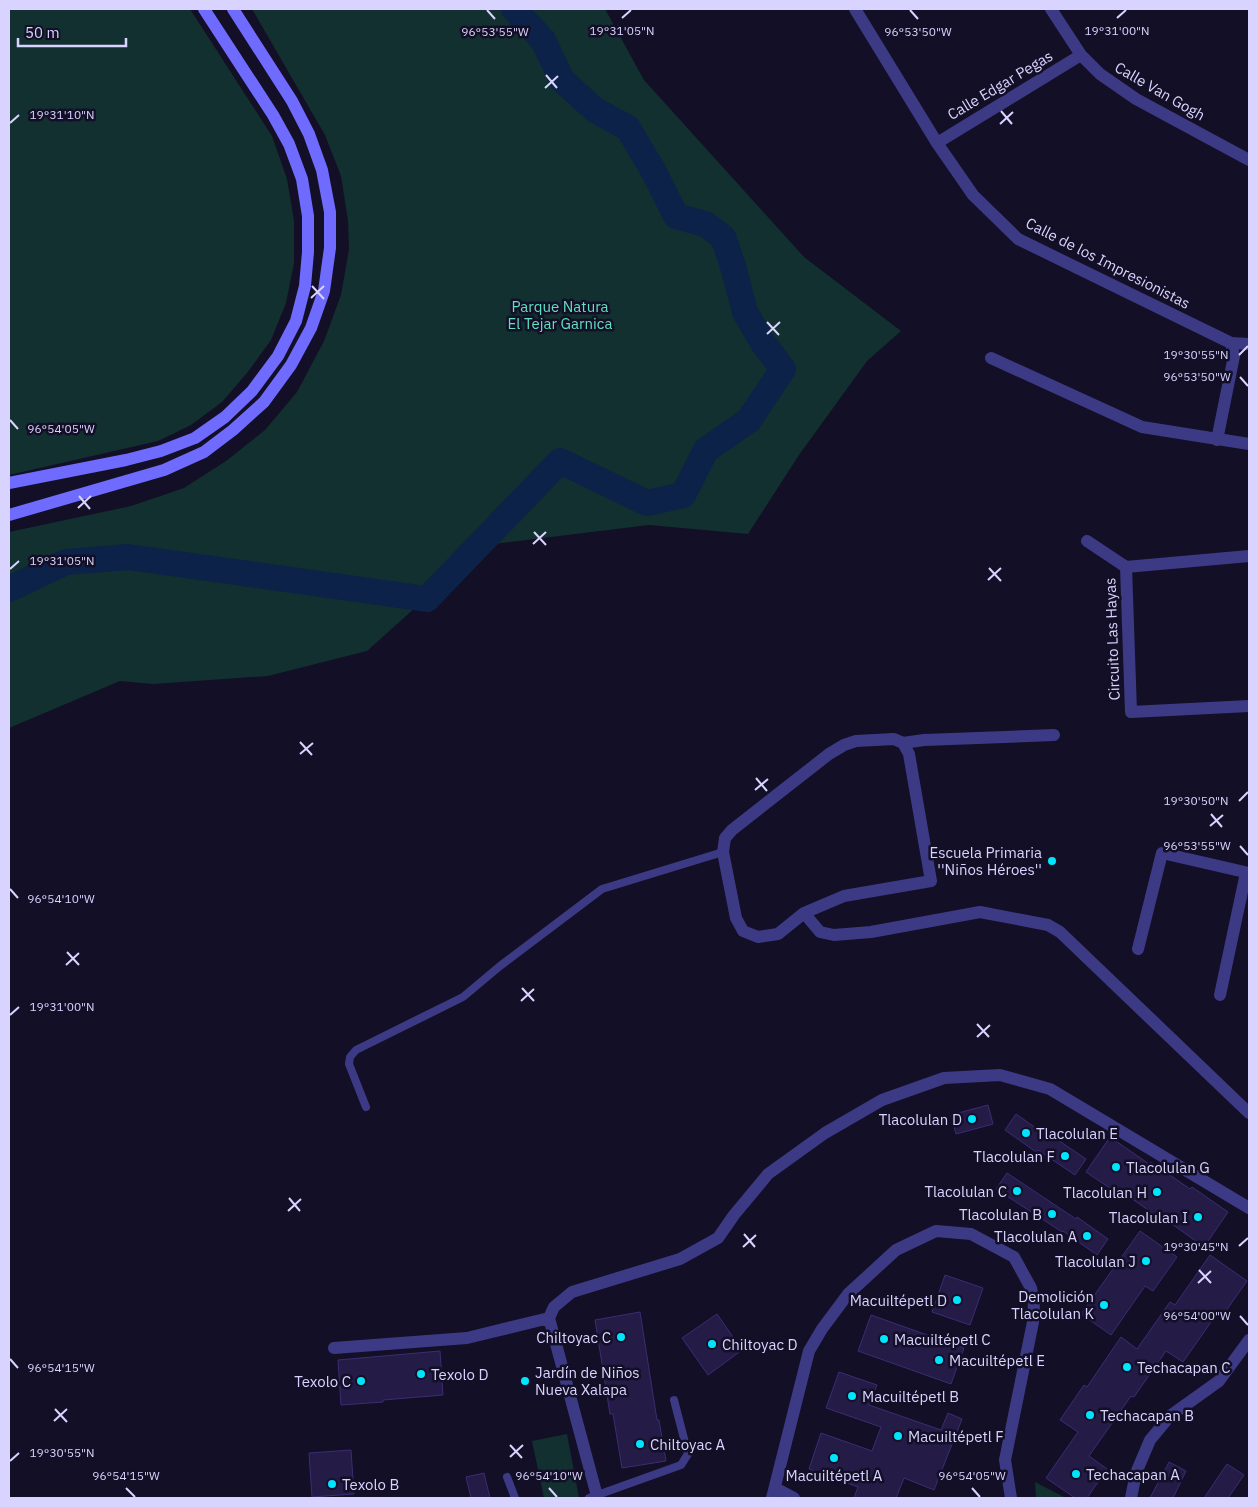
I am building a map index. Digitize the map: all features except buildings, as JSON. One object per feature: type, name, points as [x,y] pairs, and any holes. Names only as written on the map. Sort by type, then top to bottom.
[{"type":"main road","points":[[9,483],[126,460],[161,451],[195,438],[224,417],[252,391],[278,356],[296,321],[305,286],[308,252],[308,216],[302,179],[289,144],[273,115],[204,9]]},
{"type":"main road","points":[[9,515],[164,470],[204,452],[233,430],[264,402],[291,365],[310,328],[324,291],[330,248],[330,212],[322,170],[310,134],[292,100],[233,9]]},
{"type":"street","name":"Calle de los Impresionistas","points":[[855,9],[937,143],[973,195],[1018,239],[1232,344],[1249,344]]},
{"type":"street","name":"Calle Van Gogh","points":[[1051,9],[1081,55],[1100,74],[1136,99],[1249,160]]},
{"type":"street","name":"Calle Edgar Pegas","points":[[937,143],[1081,55]]},
{"type":"street","points":[[1217,440],[1234,356],[1232,344]]},
{"type":"street","points":[[991,358],[1142,427],[1249,444]]},
{"type":"street","points":[[1088,541],[1126,567],[1249,556]]},
{"type":"street","name":"Circuito Las Hayas","points":[[1126,567],[1131,712],[1249,706]]},
{"type":"street","points":[[903,743],[909,754],[931,881],[844,896],[804,913],[778,934],[758,937],[744,930],[736,918],[723,852],[725,838],[732,830],[829,754],[844,745],[856,741],[894,740],[903,743],[924,740],[1054,735]]},
{"type":"street","points":[[1138,949],[1162,852],[1248,873],[1220,995]]},
{"type":"street","points":[[804,913],[820,932],[834,935],[871,932],[980,912],[1048,925],[1060,932],[1249,1114]]},
{"type":"street","points":[[593,1497],[549,1318],[554,1308],[572,1292],[680,1260],[718,1238],[734,1215],[768,1174],[818,1138],[882,1100],[944,1078],[1000,1075],[1050,1088],[1249,1208]]},
{"type":"street","points":[[794,1498],[773,1493],[809,1350],[848,1294],[896,1250],[936,1232],[971,1234],[1014,1257],[1031,1288],[1034,1302],[1033,1322],[1005,1460],[1011,1498]]},
{"type":"street","points":[[334,1348],[467,1338],[549,1318]]},
{"type":"street","points":[[1131,1498],[1136,1473],[1150,1440],[1170,1416],[1218,1381],[1249,1340]]},
{"type":"lane","points":[[366,1108],[349,1064],[350,1057],[356,1050],[463,997],[500,966],[602,889],[723,852]]},
{"type":"lane","points":[[593,1497],[681,1465],[688,1454],[674,1400]]},
{"type":"lane","points":[[507,1477],[515,1498]]},
{"type":"green space","points":[[9,9],[190,9],[272,136],[287,179],[294,221],[294,263],[286,303],[271,340],[247,373],[222,402],[191,425],[158,441],[9,475]]},
{"type":"green space","name":"Parque Natura El Tejar Garnica","points":[[252,9],[605,9],[644,80],[804,257],[901,331],[867,361],[799,455],[748,534],[649,525],[485,545],[367,651],[268,676],[153,684],[120,681],[9,728],[9,532],[131,506],[184,488],[226,461],[265,430],[297,392],[324,341],[341,295],[349,249],[348,221],[341,176],[325,135]]},
{"type":"green space","points":[[567,1434],[579,1498],[544,1498],[532,1441]]},
{"type":"green space","points":[[1035,1482],[1066,1498],[1036,1498]]},
{"type":"waterway","points":[[9,589],[66,562],[128,557],[427,599],[560,461],[647,503],[683,495],[706,450],[749,420],[783,369],[763,343],[745,312],[723,237],[705,224],[676,216],[655,174],[628,128],[595,110],[562,80],[543,40],[514,9]]},
{"type":"place","name":"Escuela Primaria ''Niños Héroes''","points":[[1052,861]]},
{"type":"place","name":"Tlacolulan D","points":[[972,1119]]},
{"type":"place","name":"Tlacolulan E","points":[[1026,1133]]},
{"type":"place","name":"Tlacolulan F","points":[[1065,1156]]},
{"type":"place","name":"Tlacolulan G","points":[[1116,1167]]},
{"type":"place","name":"Tlacolulan C","points":[[1017,1191]]},
{"type":"place","name":"Tlacolulan H","points":[[1157,1192]]},
{"type":"place","name":"Tlacolulan B","points":[[1052,1214]]},
{"type":"place","name":"Tlacolulan I","points":[[1198,1217]]},
{"type":"place","name":"Tlacolulan A","points":[[1087,1236]]},
{"type":"place","name":"Tlacolulan J","points":[[1146,1261]]},
{"type":"place","name":"Macuiltépetl D","points":[[957,1300]]},
{"type":"place","name":"Demolición Tlacolulan K","points":[[1104,1305]]},
{"type":"place","name":"Chiltoyac C","points":[[621,1337]]},
{"type":"place","name":"Macuiltépetl C","points":[[884,1339]]},
{"type":"place","name":"Chiltoyac D","points":[[712,1344]]},
{"type":"place","name":"Macuiltépetl E","points":[[939,1360]]},
{"type":"place","name":"Techacapan C","points":[[1127,1367]]},
{"type":"place","name":"Texolo D","points":[[421,1374]]},
{"type":"place","name":"Texolo C","points":[[361,1381]]},
{"type":"place","name":"Jardín de Niños Nueva Xalapa","points":[[525,1381]]},
{"type":"place","name":"Macuiltépetl B","points":[[852,1396]]},
{"type":"place","name":"Techacapan B","points":[[1090,1415]]},
{"type":"place","name":"Macuiltépetl F","points":[[898,1436]]},
{"type":"place","name":"Chiltoyac A","points":[[640,1444]]},
{"type":"place","name":"Macuiltépetl A","points":[[834,1458]]},
{"type":"place","name":"Techacapan A","points":[[1076,1474]]},
{"type":"place","name":"Texolo B","points":[[332,1484]]}]
